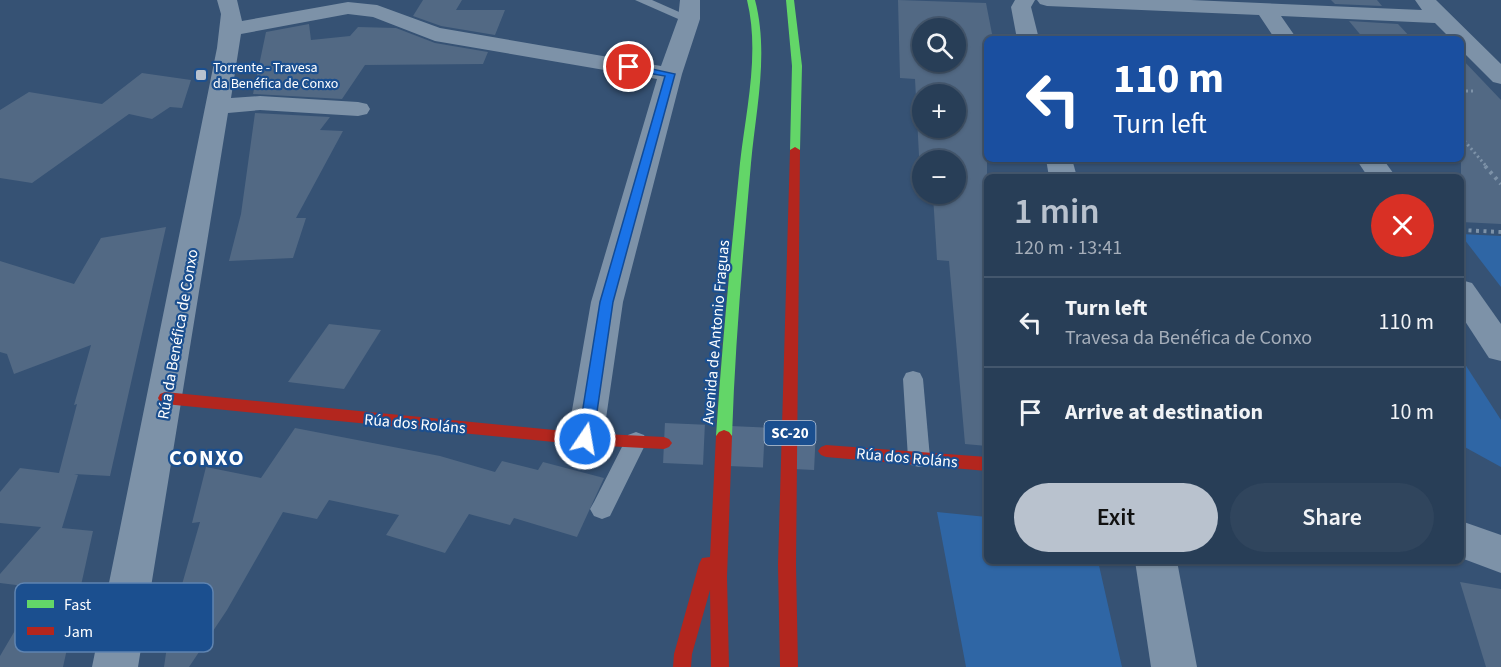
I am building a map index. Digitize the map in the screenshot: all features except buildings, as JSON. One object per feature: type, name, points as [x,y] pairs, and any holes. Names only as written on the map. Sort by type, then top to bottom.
[{"type":"main road","name":"Avenida de Antonio Fraguas","points":[[720,667],[720,519],[727,363],[755,66],[755,11],[752,0]]},
{"type":"main road","name":"SC-20","points":[[789,667],[787,565],[797,66],[790,0]]},
{"type":"main road","name":"Rúa dos Roláns","points":[[165,398],[585,439],[664,443]]},
{"type":"main road","name":"Rúa dos Roláns","points":[[826,451],[984,464]]},
{"type":"main road","points":[[682,667],[683,654],[720,519]]},
{"type":"street","name":"Rúa da Benéfica de Conxo","points":[[131,583],[231,28],[231,8],[227,0]]},
{"type":"street","points":[[1047,0],[1441,17]]},
{"type":"street","points":[[1424,0],[1460,36]]},
{"type":"street","points":[[1023,4],[1028,36]]},
{"type":"street","points":[[231,28],[348,8],[364,8],[435,34],[670,74]]},
{"type":"street","points":[[585,439],[606,302],[690,9]]},
{"type":"street","points":[[1266,10],[1284,36]]},
{"type":"street","points":[[1464,40],[1501,77]]},
{"type":"street","points":[[217,107],[260,103],[358,109]]},
{"type":"street","points":[[1464,295],[1501,349]]},
{"type":"street","points":[[1464,540],[1501,554]]},
{"type":"street","points":[[1157,564],[1174,667]]},
{"type":"street","name":"Rúa da Benéfica de Conxo","points":[[115,667],[118,652]]},
{"type":"lane","points":[[641,0],[690,9]]},
{"type":"lane","points":[[913,379],[920,458]]},
{"type":"lane","points":[[602,508],[636,441]]},
{"type":"path","points":[[1464,141],[1501,184]]},
{"type":"path","points":[[1464,230],[1501,232]]},
{"type":"shaded area","points":[[1464,234],[1501,236],[1501,287],[1464,239]]},
{"type":"shaded area","points":[[1464,363],[1501,420],[1501,467],[1464,447]]},
{"type":"shaded area","points":[[937,512],[984,517],[984,564],[1099,564],[1122,667],[966,667]]},
{"type":"tunnel","points":[[664,443],[815,450]]},
{"type":"traffic: fast","points":[[724,436],[734,292],[757,53],[755,15],[751,0]]},
{"type":"traffic: fast","points":[[790,0],[797,66],[795,150]]},
{"type":"traffic: jam","points":[[789,667],[787,565],[795,150]]},
{"type":"traffic: jam","points":[[165,398],[585,439],[664,443]]},
{"type":"traffic: jam","points":[[720,667],[718,577],[724,436]]},
{"type":"traffic: jam","points":[[826,451],[984,464]]},
{"type":"traffic: jam","points":[[682,667],[683,654],[708,564]]},
{"type":"place","name":"Torrente - Travesa da Benéfica de Conxo","points":[[201,75]]},
{"type":"district","name":"CONXO","points":[[207,457]]},
{"type":"route","points":[[585,439],[593,402],[606,302],[670,74],[629,67]]}]
